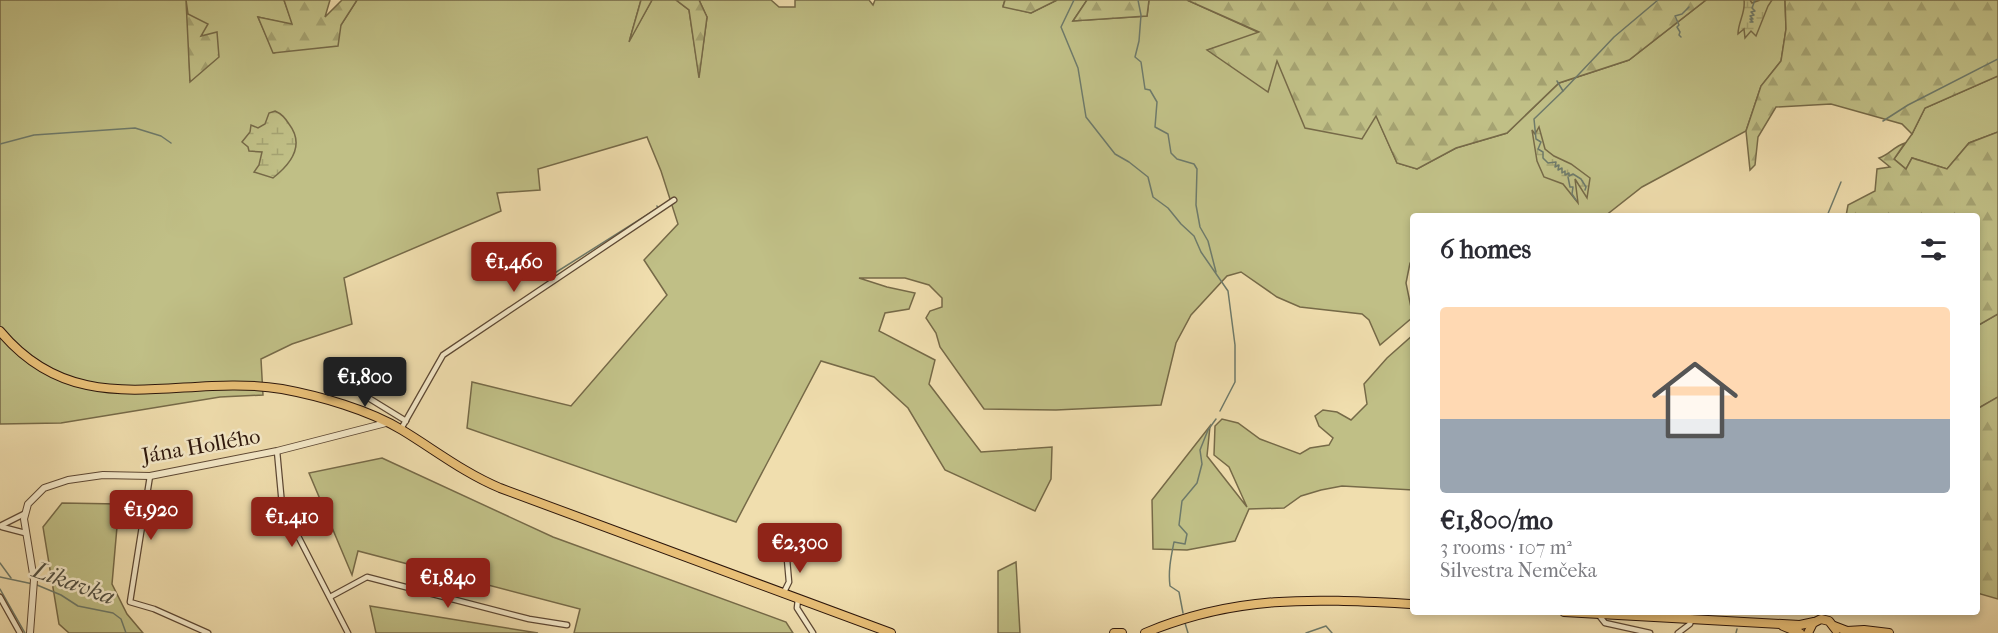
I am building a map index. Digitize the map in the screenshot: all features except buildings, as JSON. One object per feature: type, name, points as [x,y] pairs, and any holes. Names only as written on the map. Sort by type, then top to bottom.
[{"type":"main road","points":[[0,332],[16,350],[36,364],[60,376],[94,387],[127,391],[209,386],[258,386],[325,400],[401,430],[454,465],[493,486],[891,633]]},
{"type":"main road","points":[[1155,633],[1183,618],[1231,606],[1276,601],[1319,600],[1410,604]]},
{"type":"main road","points":[[1622,615],[1800,625],[1825,619],[1835,629],[1889,633]]},
{"type":"main road","points":[[1809,633],[1814,622]]},
{"type":"main road","points":[[1145,633],[1173,623]]},
{"type":"main road","points":[[1776,623],[1800,633]]},
{"type":"main road","points":[[1856,633],[1868,630]]},
{"type":"main road","points":[[1114,633],[1122,633]]},
{"type":"street","points":[[401,430],[443,355],[674,200]]},
{"type":"street","points":[[329,381],[349,386],[406,421]]},
{"type":"street","name":"Jána Hollého","points":[[1,526],[24,514],[28,504],[38,493],[57,483],[103,475],[150,476],[277,451],[386,423]]},
{"type":"street","points":[[277,451],[282,505],[348,633]]},
{"type":"street","points":[[150,476],[129,602],[154,609],[195,631],[208,633]]},
{"type":"street","points":[[24,514],[25,533],[34,580],[30,633]]},
{"type":"street","points":[[1,526],[25,533]]},
{"type":"street","points":[[783,594],[789,582],[786,548]]},
{"type":"street","points":[[330,597],[367,577],[529,619],[567,625]]},
{"type":"street","points":[[0,597],[20,633]]},
{"type":"street","points":[[798,599],[797,609],[813,633]]},
{"type":"street","points":[[1599,615],[1605,623],[1650,633]]},
{"type":"street","points":[[1678,633],[1690,624],[1692,618]]},
{"type":"green space","points":[[0,0],[284,0],[293,25],[258,17],[274,53],[341,25],[357,0],[641,0],[630,39],[652,0],[676,0],[689,10],[699,75],[707,17],[699,0],[771,0],[779,7],[795,7],[795,0],[869,0],[873,5],[875,0],[1005,0],[1003,6],[1031,13],[1057,0],[1087,0],[1073,21],[1147,16],[1149,0],[1187,0],[1260,33],[1208,50],[1268,91],[1276,59],[1376,115],[1397,163],[1417,169],[1456,148],[1507,133],[1559,83],[1629,60],[1706,0],[1785,0],[1786,29],[1781,61],[1761,86],[1746,131],[1642,187],[1609,213],[1410,213],[1410,263],[1406,283],[1410,302],[1410,320],[1380,345],[1369,320],[1362,314],[1300,307],[1277,297],[1241,272],[1227,276],[1191,315],[1176,343],[1161,405],[1056,410],[984,409],[940,347],[936,333],[926,318],[930,311],[942,307],[942,298],[929,285],[905,278],[859,278],[915,293],[909,309],[885,313],[879,331],[935,360],[929,384],[981,452],[1052,447],[1051,479],[1035,511],[945,470],[908,408],[874,377],[821,361],[736,522],[467,428],[472,382],[571,406],[667,295],[644,260],[678,224],[647,137],[538,169],[540,190],[497,193],[501,211],[344,278],[352,324],[292,344],[261,359],[263,395],[220,397],[61,423],[0,424]],"holes":[[[188,14],[200,37],[190,81]]]},
{"type":"green space","points":[[186,0],[188,14],[208,24],[201,36],[217,32],[219,57],[190,82]]},
{"type":"green space","points":[[284,0],[330,0],[325,17],[342,0],[357,0],[341,25],[338,46],[273,53],[258,17],[292,24]]},
{"type":"green space","points":[[641,0],[652,0],[629,42]]},
{"type":"green space","points":[[676,0],[699,0],[707,17],[699,78],[689,10]]},
{"type":"green space","points":[[1005,0],[1057,0],[1031,13],[1003,7]]},
{"type":"green space","points":[[1087,0],[1149,0],[1147,16],[1073,21]]},
{"type":"green space","points":[[1187,0],[1706,0],[1629,60],[1559,83],[1507,133],[1456,148],[1417,169],[1397,163],[1376,116],[1362,139],[1305,128],[1277,61],[1268,92],[1207,50],[1259,32]]},
{"type":"green space","points":[[1744,0],[1750,0],[1752,3],[1772,0],[1756,36],[1751,31],[1745,38],[1744,29],[1738,34]]},
{"type":"green space","points":[[1785,0],[1998,0],[1998,76],[1925,108],[1912,134],[1902,124],[1831,104],[1776,107],[1758,137],[1755,165],[1750,170],[1746,131],[1761,86],[1781,61],[1786,29]]},
{"type":"green space","points":[[1998,76],[1998,132],[1969,143],[1947,169],[1912,158],[1906,169],[1894,159],[1912,134],[1925,108]]},
{"type":"green space","points":[[275,111],[285,118],[294,132],[296,147],[285,167],[273,178],[254,172],[259,165],[262,152],[249,151],[242,142],[250,132],[251,125],[258,128],[265,124],[269,113]]},
{"type":"green space","points":[[1539,127],[1545,149],[1590,178],[1587,198],[1575,179],[1578,203],[1563,184],[1544,177],[1537,161],[1532,130],[1535,134]]},
{"type":"green space","points":[[1998,132],[1998,314],[1980,324],[1980,213],[1847,213],[1848,205],[1875,191],[1877,169],[1890,167],[1879,158],[1897,147],[1905,143],[1894,159],[1906,169],[1912,158],[1947,169],[1969,143]]},
{"type":"green space","points":[[1998,314],[1998,397],[1980,407],[1980,324]]},
{"type":"green space","points":[[1410,338],[1410,490],[1342,486],[1321,490],[1301,496],[1284,508],[1249,509],[1235,541],[1187,550],[1153,549],[1152,500],[1210,426],[1207,456],[1247,507],[1229,467],[1214,455],[1215,426],[1222,419],[1238,423],[1260,439],[1300,454],[1310,448],[1329,445],[1333,438],[1319,426],[1315,416],[1323,410],[1337,412],[1351,420],[1367,404],[1364,384],[1387,358]]},
{"type":"green space","points":[[1998,397],[1998,599],[1980,594],[1980,407]]},
{"type":"green space","points":[[382,458],[553,537],[786,622],[793,633],[574,633],[580,609],[358,551],[352,575],[309,473]]},
{"type":"green space","points":[[62,503],[119,504],[112,584],[127,614],[143,633],[69,633],[59,624],[43,527]]},
{"type":"green space","points":[[1016,562],[1020,633],[998,633],[998,571]]},
{"type":"green space","points":[[370,606],[538,633],[376,633]]},
{"type":"waterway","points":[[1074,0],[1061,27],[1078,68],[1086,117],[1115,154],[1148,177],[1153,197],[1168,208],[1194,236],[1201,252],[1228,291],[1235,345],[1235,382],[1220,411]]},
{"type":"waterway","points":[[1138,0],[1141,15],[1135,57],[1141,62],[1145,89],[1150,90],[1157,102],[1155,127],[1168,134],[1171,153],[1177,159],[1194,164],[1197,169],[1196,205],[1200,227],[1208,241],[1216,272]]},
{"type":"waterway","points":[[1563,91],[1614,37],[1658,0]]},
{"type":"waterway","points":[[1750,22],[1753,22],[1750,16],[1754,15],[1751,12],[1755,11],[1752,8],[1755,0]]},
{"type":"waterway","points":[[1681,37],[1675,16],[1682,14],[1689,7]]},
{"type":"waterway","points":[[1883,121],[1908,105],[1998,59]]},
{"type":"waterway","points":[[1557,81],[1563,91],[1534,119],[1536,139],[1541,142],[1538,149],[1543,152],[1543,158],[1548,163],[1556,162],[1555,167],[1559,165],[1558,170],[1562,168],[1562,173],[1565,171],[1565,175],[1569,173],[1569,176],[1573,174],[1581,179],[1586,187],[1585,190]]},
{"type":"waterway","points":[[0,144],[34,135],[135,128],[161,136],[171,143]]},
{"type":"waterway","points":[[1568,177],[1570,187],[1573,187],[1572,194],[1576,200]]},
{"type":"waterway","points":[[1828,213],[1841,182]]},
{"type":"waterway","points":[[550,276],[658,208],[657,206]]},
{"type":"waterway","points":[[1183,613],[1179,592],[1170,586],[1171,559],[1174,542],[1185,544],[1187,534],[1179,525],[1182,501],[1197,483],[1202,464],[1200,450],[1208,430],[1216,419]]},
{"type":"waterway","points":[[0,563],[11,578]]},
{"type":"waterway","name":"Likavka","points":[[0,577],[33,584]]},
{"type":"waterway","name":"Likavka","points":[[37,585],[61,595],[78,606],[113,613],[121,619],[126,633]]},
{"type":"waterway","points":[[0,589],[25,633]]},
{"type":"waterway","points":[[1185,623],[1188,633]]},
{"type":"waterway","name":"Likavka","points":[[1306,633],[1326,626],[1332,633]]},
{"type":"waterway","points":[[1736,633],[1737,629]]}]
